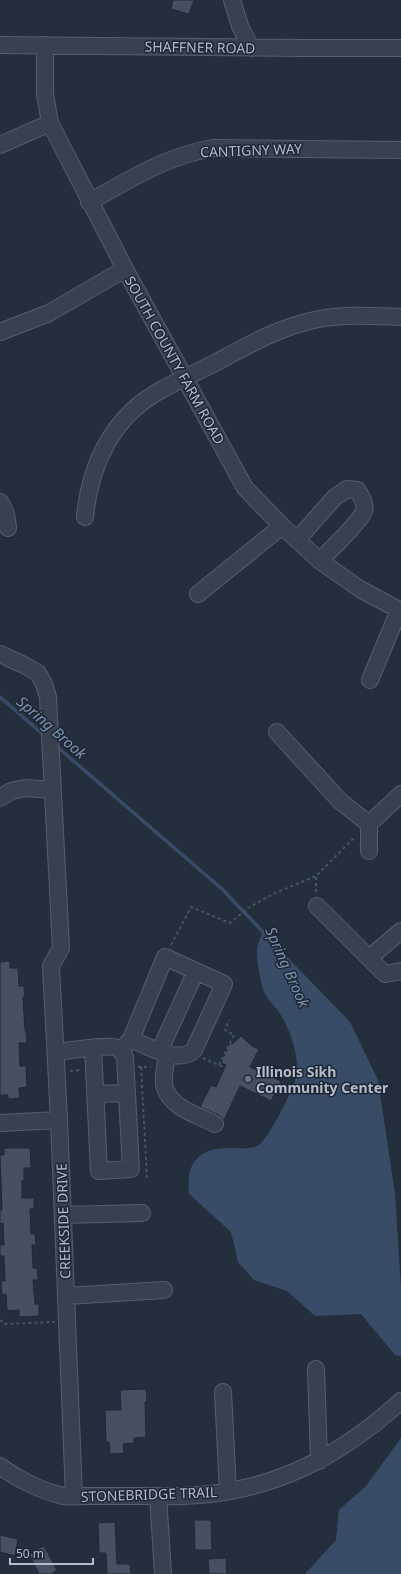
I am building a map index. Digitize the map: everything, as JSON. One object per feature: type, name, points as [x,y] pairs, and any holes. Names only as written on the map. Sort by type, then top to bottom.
[{"type":"street","points":[[232,0],[240,26],[251,48]]},
{"type":"street","name":"SHAFFNER ROAD","points":[[0,45],[401,48]]},
{"type":"street","name":"SOUTH COUNTY FARM ROAD","points":[[45,46],[45,94],[50,123],[125,269],[245,488],[282,526],[320,561],[360,590],[400,611]]},
{"type":"street","points":[[0,145],[50,123]]},
{"type":"street","name":"CANTIGNY WAY","points":[[90,202],[171,159],[213,148],[401,150]]},
{"type":"street","points":[[0,332],[49,313],[125,269]]},
{"type":"street","points":[[85,518],[90,483],[96,463],[115,431],[128,415],[144,401],[162,389],[256,341],[291,325],[334,317],[401,316]]},
{"type":"street","points":[[297,540],[334,497],[347,489],[357,490],[363,499],[364,511],[352,527],[320,561]]},
{"type":"street","points":[[0,502],[7,517],[8,528]]},
{"type":"street","points":[[198,594],[282,526]]},
{"type":"street","points":[[370,680],[400,611]]},
{"type":"street","points":[[0,654],[38,673],[44,684],[48,697],[50,757],[53,790],[25,788],[11,791],[0,798]]},
{"type":"street","points":[[276,732],[340,801],[369,824]]},
{"type":"street","name":"CREEKSIDE DRIVE","points":[[53,790],[61,948],[51,966],[60,1120],[74,1496]]},
{"type":"street","points":[[369,851],[369,824],[401,794]]},
{"type":"street","points":[[317,906],[385,974],[401,971]]},
{"type":"street","points":[[369,958],[401,931]]},
{"type":"street","points":[[56,1052],[93,1048],[115,1047],[126,1045],[182,1057],[190,1054],[194,1050],[224,984],[165,957],[126,1045],[125,1057],[131,1169],[99,1171],[93,1048]]},
{"type":"street","points":[[196,971],[163,1052],[164,1087],[174,1104],[215,1124]]},
{"type":"street","points":[[95,1094],[127,1093]]},
{"type":"street","points":[[0,1123],[60,1120]]},
{"type":"street","points":[[63,1215],[142,1213]]},
{"type":"street","points":[[66,1296],[164,1290]]},
{"type":"street","points":[[316,1369],[319,1461]]},
{"type":"street","points":[[223,1392],[228,1491]]},
{"type":"street","name":"STONEBRIDGE TRAIL","points":[[0,1466],[28,1483],[64,1496],[199,1495],[228,1491],[266,1482],[287,1475],[319,1461],[348,1444],[398,1405]]},
{"type":"street","points":[[158,1496],[162,1574]]},
{"type":"path","points":[[165,957],[191,907],[230,923],[248,908],[273,894],[316,876],[369,824]]},
{"type":"path","points":[[316,876],[317,906]]},
{"type":"path","points":[[219,1065],[234,1035],[225,1030],[229,1020]]},
{"type":"path","points":[[141,1067],[147,1178]]},
{"type":"path","points":[[0,1320],[4,1324],[67,1322]]},
{"type":"water","points":[[263,932],[350,1022],[378,1080],[395,1194],[401,1289],[401,1356],[395,1355],[361,1314],[315,1316],[287,1291],[254,1280],[238,1262],[231,1232],[189,1194],[190,1173],[192,1165],[196,1159],[202,1154],[219,1149],[249,1148],[259,1145],[274,1125],[295,1081],[297,1065],[292,1040],[282,1017],[264,992],[260,975],[257,949]]},
{"type":"water","points":[[401,1438],[401,1574],[305,1574],[336,1540],[339,1510],[366,1486]]},
{"type":"building","points":[[173,0],[194,0],[189,14],[171,9]]},
{"type":"building","points":[[10,961],[10,968],[18,968],[19,986],[24,986],[25,997],[23,997],[27,1043],[19,1043],[20,1066],[26,1066],[27,1087],[19,1088],[20,1098],[8,1099],[8,1095],[0,1095],[0,962]]},
{"type":"building","name":"Illinois Sikh Community Center","points":[[241,1036],[252,1046],[259,1049],[250,1067],[281,1081],[271,1101],[240,1086],[224,1120],[219,1115],[200,1107],[211,1085],[216,1087],[226,1065],[221,1063],[230,1043],[232,1044]]},
{"type":"building","points":[[4,1148],[30,1148],[31,1168],[24,1168],[22,1198],[34,1198],[34,1209],[30,1209],[31,1234],[35,1234],[36,1245],[32,1245],[33,1268],[37,1268],[38,1280],[33,1280],[35,1304],[39,1304],[39,1316],[19,1317],[19,1310],[7,1311],[6,1294],[2,1295],[1,1281],[5,1281],[4,1256],[0,1256],[0,1245],[4,1245],[3,1223],[0,1224],[0,1210],[2,1210],[0,1155],[4,1155]]},
{"type":"building","points":[[146,1389],[146,1437],[134,1438],[134,1443],[123,1444],[124,1453],[110,1454],[109,1442],[106,1442],[105,1410],[121,1410],[120,1390]]},
{"type":"building","points":[[194,1520],[211,1520],[212,1550],[195,1550]]},
{"type":"building","points":[[115,1522],[117,1564],[130,1564],[131,1574],[107,1574],[106,1553],[99,1553],[98,1523]]},
{"type":"building","points":[[0,1535],[18,1539],[15,1556],[0,1552]]},
{"type":"building","points":[[44,1546],[57,1570],[51,1574],[39,1574],[29,1554]]},
{"type":"building","points":[[226,1558],[227,1574],[209,1574],[208,1559]]},
{"type":"waterway","name":"Spring Brook","points":[[0,697],[45,736]]},
{"type":"waterway","name":"Spring Brook","points":[[55,745],[222,889],[263,932],[264,936]]},
{"type":"place","name":"Illinois Sikh Community Center","points":[[248,1079]]}]
